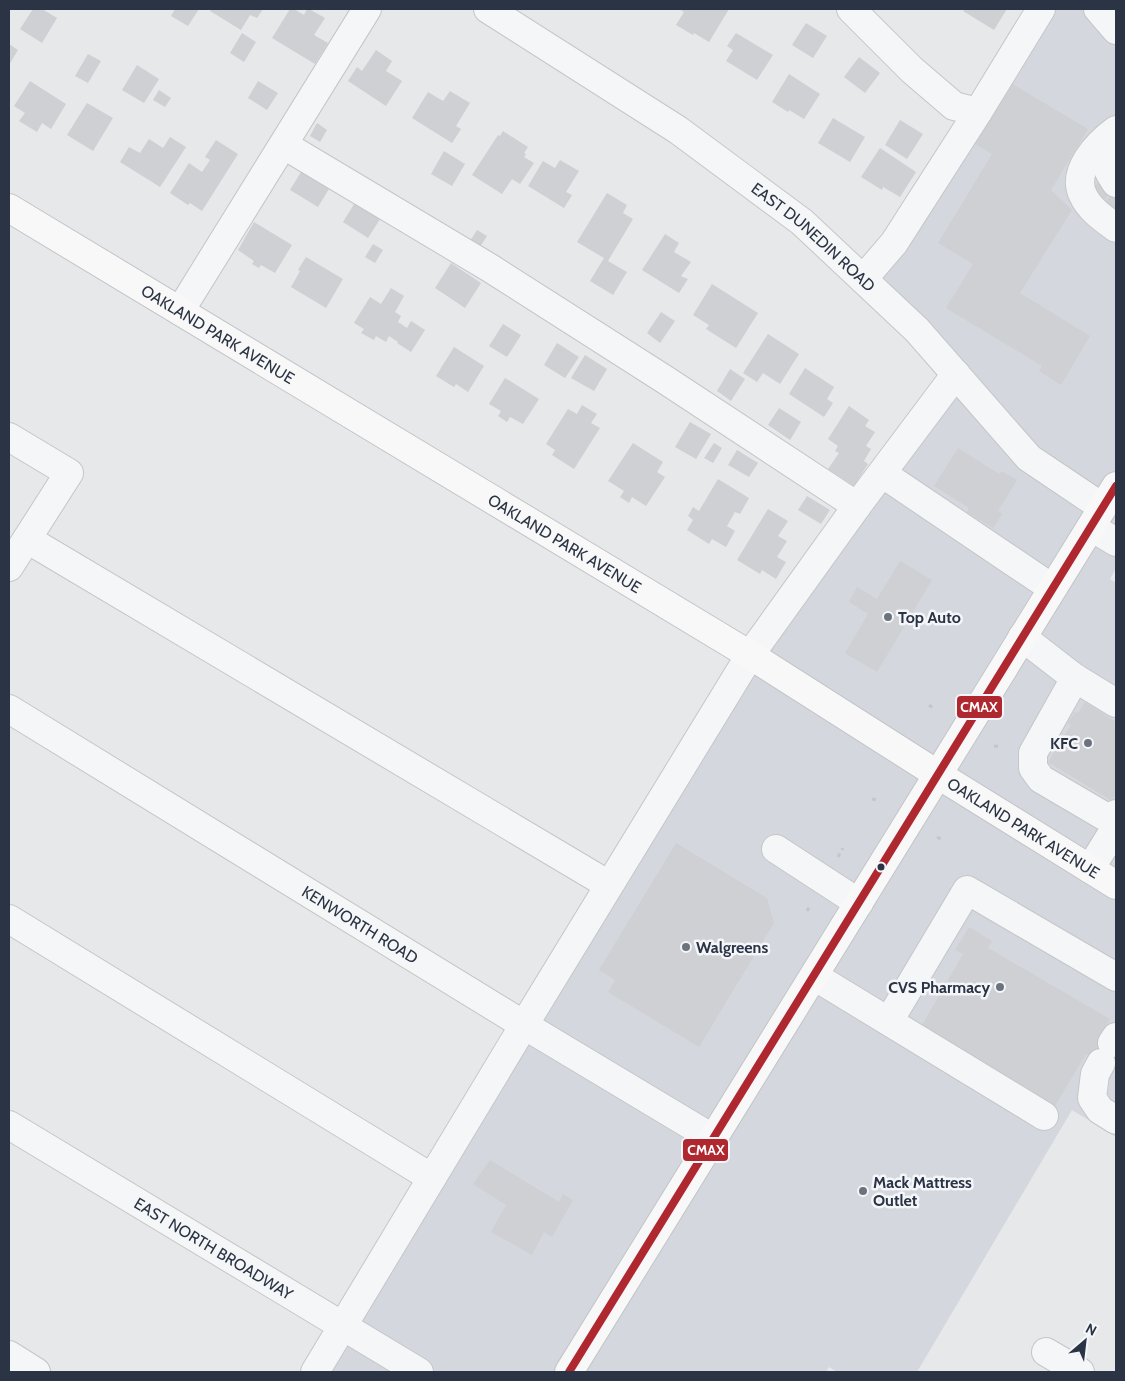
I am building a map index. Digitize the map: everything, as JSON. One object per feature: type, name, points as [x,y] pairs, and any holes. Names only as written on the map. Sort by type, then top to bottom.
[{"type":"main road","name":"OAKLAND PARK AVENUE","points":[[9,208],[750,655],[1116,885]]},
{"type":"main road","points":[[569,1372],[1103,507]]},
{"type":"street","points":[[180,311],[367,9]]},
{"type":"street","name":"EAST DUNEDIN ROAD","points":[[488,9],[678,130],[802,222],[917,330],[1029,458],[1103,507],[1116,542]]},
{"type":"street","points":[[851,9],[912,70],[954,106],[978,112]]},
{"type":"street","points":[[863,279],[894,243],[1041,9]]},
{"type":"street","points":[[1098,9],[1116,30]]},
{"type":"street","points":[[1116,130],[1098,146],[1089,158],[1082,172],[1080,185],[1083,196],[1095,211],[1116,228]]},
{"type":"street","points":[[1116,137],[1106,155],[1106,166],[1116,184]]},
{"type":"street","points":[[284,145],[490,268],[672,384],[857,506]]},
{"type":"street","points":[[316,1372],[524,1025],[750,655],[857,506],[883,474],[956,374]]},
{"type":"street","points":[[9,437],[69,473],[9,567]]},
{"type":"street","points":[[883,474],[1052,588]]},
{"type":"street","points":[[27,539],[609,885]]},
{"type":"street","points":[[1022,637],[1075,678],[1116,703]]},
{"type":"street","points":[[1075,678],[1033,753],[1033,768],[1041,779],[1104,816],[1111,817],[1116,814]]},
{"type":"street","name":"KENWORTH ROAD","points":[[9,709],[524,1025],[714,1139]]},
{"type":"street","points":[[1090,869],[1116,827]]},
{"type":"street","points":[[776,849],[859,903]]},
{"type":"street","points":[[889,1021],[967,890],[1116,977]]},
{"type":"street","points":[[9,919],[432,1178]]},
{"type":"street","points":[[814,976],[1044,1116]]},
{"type":"street","points":[[1110,1048],[1095,1074],[1092,1098],[1100,1110],[1116,1120]]},
{"type":"street","name":"EAST NORTH BROADWAY","points":[[9,1125],[419,1372]]},
{"type":"street","points":[[1046,1352],[1080,1372]]},
{"type":"street","points":[[9,1356],[36,1372]]},
{"type":"path","points":[[929,705],[933,708]]},
{"type":"path","points":[[994,746],[1001,747]]},
{"type":"path","points":[[872,799],[877,800]]},
{"type":"path","points":[[937,837],[943,840]]},
{"type":"path","points":[[838,857],[844,848]]},
{"type":"shaded area","points":[[1037,9],[1116,9],[1116,568],[1110,579],[1116,583],[1116,1137],[1072,1110],[917,1372],[837,1372],[829,1367],[826,1372],[311,1372],[746,657],[952,364],[871,275]]},
{"type":"building","points":[[33,9],[42,9],[57,18],[42,43],[20,29]]},
{"type":"building","points":[[175,9],[199,9],[188,26],[171,16]]},
{"type":"building","points":[[212,9],[263,9],[257,18],[250,15],[241,30],[210,11]]},
{"type":"building","points":[[290,9],[294,9],[304,15],[307,9],[309,9],[325,18],[314,35],[328,43],[315,64],[272,38]]},
{"type":"building","points":[[679,9],[729,9],[709,42],[676,25],[684,12]]},
{"type":"building","points":[[965,9],[1007,9],[994,30],[963,11]]},
{"type":"building","points":[[806,23],[827,36],[813,58],[792,45]]},
{"type":"building","points":[[242,33],[256,42],[244,62],[230,53]]},
{"type":"building","points":[[736,33],[773,55],[757,80],[726,61],[733,50],[727,46]]},
{"type":"building","points":[[9,44],[18,50],[9,65]]},
{"type":"building","points":[[376,50],[392,61],[386,71],[402,81],[386,106],[348,81],[357,67],[362,71]]},
{"type":"building","points":[[88,54],[101,61],[88,83],[75,76]]},
{"type":"building","points":[[859,57],[880,73],[865,93],[844,77]]},
{"type":"building","points":[[137,65],[159,79],[144,103],[122,90]]},
{"type":"building","points":[[789,74],[820,94],[804,119],[772,102]]},
{"type":"building","points":[[30,81],[66,104],[51,129],[42,123],[37,132],[19,121],[25,113],[14,106]]},
{"type":"building","points":[[258,81],[278,93],[267,110],[248,98]]},
{"type":"building","points":[[1009,82],[1088,129],[1051,190],[1072,210],[1020,293],[1090,336],[1061,385],[1039,371],[1042,366],[946,308],[973,264],[938,243],[992,154],[972,142]]},
{"type":"building","points":[[159,90],[171,98],[165,107],[153,100]]},
{"type":"building","points":[[450,91],[470,103],[456,126],[461,129],[452,143],[412,118],[428,92],[443,101]]},
{"type":"building","points":[[87,103],[113,118],[93,151],[67,135]]},
{"type":"building","points":[[833,118],[865,137],[850,162],[818,143]]},
{"type":"building","points":[[900,120],[923,134],[907,159],[885,145]]},
{"type":"building","points":[[317,123],[327,130],[320,142],[310,136]]},
{"type":"building","points":[[503,131],[528,147],[524,157],[534,163],[520,184],[512,179],[502,194],[472,175],[498,135],[500,136]]},
{"type":"building","points":[[170,137],[186,147],[160,187],[120,162],[129,147],[140,153],[149,139],[163,148]]},
{"type":"building","points":[[216,140],[238,154],[202,211],[190,203],[188,205],[170,193],[189,163],[202,172],[210,160],[205,157]]},
{"type":"building","points":[[880,148],[916,172],[900,197],[883,187],[882,190],[861,177]]},
{"type":"building","points":[[444,151],[465,164],[452,186],[431,174]]},
{"type":"building","points":[[560,160],[579,171],[566,192],[572,195],[564,208],[528,186],[543,161],[555,168]]},
{"type":"building","points":[[304,167],[332,184],[318,207],[290,190]]},
{"type":"building","points":[[1099,181],[1112,191],[1105,199],[1093,189]]},
{"type":"building","points":[[607,193],[627,205],[623,213],[633,219],[608,261],[627,272],[613,295],[590,281],[604,258],[577,242]]},
{"type":"building","points":[[1113,193],[1116,195],[1116,214],[1104,203]]},
{"type":"building","points":[[356,201],[382,216],[368,238],[343,222]]},
{"type":"building","points":[[254,222],[292,245],[275,273],[261,265],[259,268],[252,264],[254,261],[238,250]]},
{"type":"building","points":[[477,230],[487,236],[480,247],[470,241]]},
{"type":"building","points":[[665,234],[679,243],[674,252],[691,262],[681,276],[688,279],[679,293],[642,270]]},
{"type":"building","points":[[373,244],[383,250],[375,263],[365,257]]},
{"type":"building","points":[[306,257],[343,279],[326,308],[291,287]]},
{"type":"building","points":[[451,263],[481,283],[465,308],[435,288]]},
{"type":"building","points":[[712,284],[758,313],[736,348],[706,329],[709,325],[693,315]]},
{"type":"building","points":[[391,288],[404,296],[395,312],[401,316],[398,322],[407,328],[411,321],[425,330],[411,352],[389,336],[386,342],[376,336],[374,340],[361,333],[364,329],[354,323],[370,297],[381,304]]},
{"type":"building","points":[[661,312],[675,321],[660,343],[647,333]]},
{"type":"building","points":[[503,324],[521,335],[507,357],[489,346]]},
{"type":"building","points":[[768,334],[799,354],[780,384],[763,373],[757,382],[743,373]]},
{"type":"building","points":[[557,343],[579,357],[565,378],[544,365]]},
{"type":"building","points":[[454,347],[484,366],[468,392],[456,384],[454,387],[436,376]]},
{"type":"building","points":[[585,355],[607,369],[594,391],[571,378]]},
{"type":"building","points":[[805,368],[834,387],[827,399],[833,403],[824,417],[789,394]]},
{"type":"building","points":[[730,369],[745,379],[731,401],[717,391]]},
{"type":"building","points":[[505,378],[539,399],[523,424],[510,417],[507,422],[498,416],[501,411],[489,404]]},
{"type":"building","points":[[582,405],[597,414],[591,423],[600,428],[574,469],[552,455],[555,450],[546,444],[568,409],[577,414]]},
{"type":"building","points":[[849,406],[869,420],[865,426],[875,432],[866,446],[871,449],[864,461],[868,464],[854,486],[828,469],[839,453],[835,451],[838,446],[828,439]]},
{"type":"building","points":[[779,408],[801,422],[790,440],[768,425]]},
{"type":"building","points":[[690,422],[711,434],[696,459],[675,447]]},
{"type":"building","points":[[633,443],[663,462],[657,472],[665,477],[646,506],[632,497],[629,503],[620,497],[624,491],[608,481]]},
{"type":"building","points":[[714,443],[722,448],[713,463],[704,458]]},
{"type":"building","points":[[958,448],[999,474],[1002,471],[1017,480],[998,511],[1002,514],[993,528],[967,512],[969,508],[934,486]]},
{"type":"building","points":[[737,450],[758,463],[749,477],[728,465]]},
{"type":"building","points":[[718,479],[749,498],[740,514],[735,512],[727,526],[735,531],[726,547],[712,539],[709,544],[687,530],[693,520],[688,516],[693,507],[699,511]]},
{"type":"building","points":[[807,496],[830,510],[821,524],[798,510]]},
{"type":"building","points":[[768,509],[788,521],[778,536],[787,541],[777,557],[786,562],[776,579],[762,570],[760,574],[737,560]]},
{"type":"building","name":"Top Auto","points":[[900,561],[932,580],[877,672],[845,653],[868,614],[849,602],[857,587],[877,599]]},
{"type":"building","name":"KFC","points":[[1085,702],[1116,722],[1116,794],[1112,801],[1048,762],[1071,725],[1068,723]]},
{"type":"building","name":"Walgreens","points":[[676,843],[767,898],[774,923],[699,1047],[608,992],[615,980],[599,970]]},
{"type":"building","name":"CVS Pharmacy","points":[[969,927],[992,941],[988,948],[1110,1019],[1101,1036],[1107,1066],[1086,1054],[1055,1106],[921,1027],[963,954],[955,950]]},
{"type":"building","points":[[490,1160],[559,1202],[563,1194],[573,1200],[552,1237],[544,1232],[532,1255],[491,1232],[506,1205],[473,1184]]},
{"type":"transit line","name":"CMAX","points":[[569,1372],[1116,486]]},
{"type":"place","name":"Top Auto","points":[[888,617]]},
{"type":"place","name":"KFC","points":[[1088,743]]},
{"type":"place","name":"Walgreens","points":[[686,947]]},
{"type":"place","name":"CVS Pharmacy","points":[[1000,987]]},
{"type":"place","name":"Mack Mattress Outlet","points":[[863,1191]]}]
